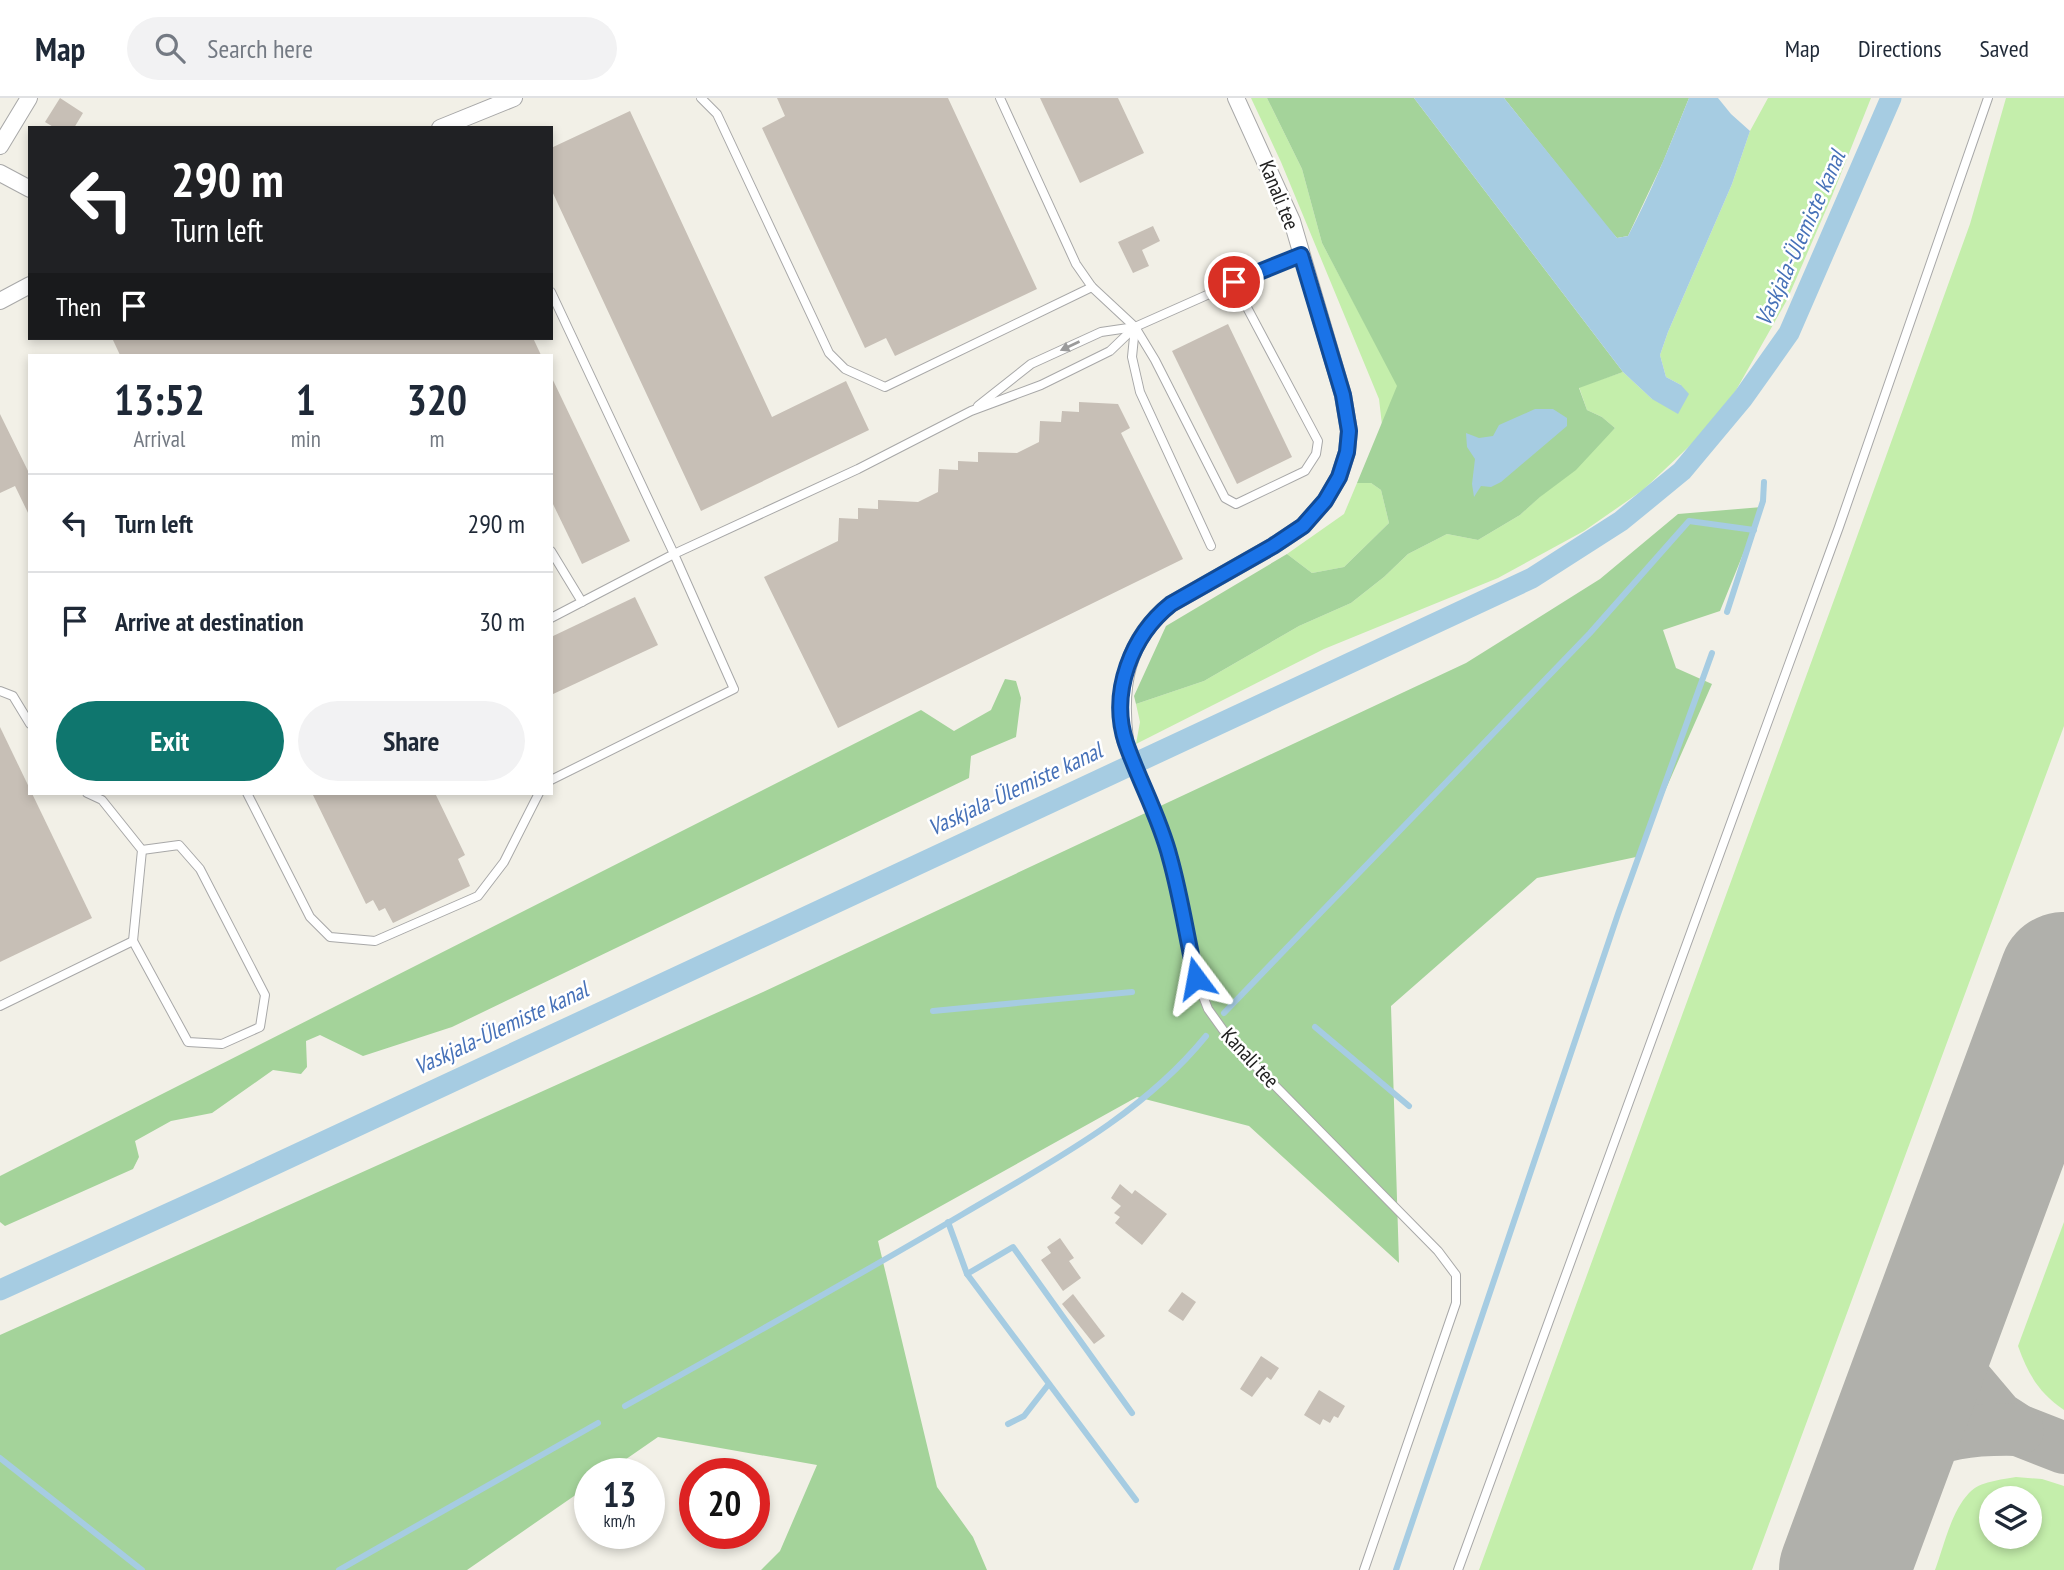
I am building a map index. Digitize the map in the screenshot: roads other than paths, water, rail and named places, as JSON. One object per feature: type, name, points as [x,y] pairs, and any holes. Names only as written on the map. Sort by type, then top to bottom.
[{"type":"street","points":[[0,146],[29,98]]},
{"type":"street","points":[[451,126],[472,122],[514,98]]},
{"type":"street","name":"Kanali tee","points":[[1125,740],[1122,706],[1125,672],[1132,651],[1156,616],[1171,604],[1303,526],[1325,501],[1339,477],[1347,452],[1349,431],[1343,395],[1292,221],[1236,98]]},
{"type":"street","points":[[0,173],[28,188]]},
{"type":"street","points":[[0,301],[28,286]]},
{"type":"lane","points":[[701,98],[717,114],[829,353],[845,369],[885,387],[1092,287]]},
{"type":"lane","points":[[1000,98],[1076,264],[1092,287],[1135,327],[1225,498],[1236,504],[1305,471],[1316,454],[1318,441],[1234,282]]},
{"type":"lane","points":[[1458,1570],[1839,527],[1988,98]]},
{"type":"lane","points":[[971,411],[1031,365],[1101,332],[1135,327],[1301,255]]},
{"type":"lane","points":[[553,296],[734,689],[553,779]]},
{"type":"lane","points":[[553,617],[674,554],[858,469],[971,411],[1041,385],[1110,351],[1135,327]]},
{"type":"lane","points":[[1135,327],[1132,357],[1140,392],[1211,546]]},
{"type":"lane","points":[[553,554],[582,602]]},
{"type":"lane","points":[[0,691],[13,696],[28,721]]},
{"type":"lane","name":"Kanali tee","points":[[1125,740],[1170,857],[1196,978],[1208,1009],[1231,1041],[1438,1251],[1456,1275],[1456,1303],[1364,1570]]},
{"type":"lane","points":[[91,795],[102,800],[142,850],[133,941],[188,1042],[222,1044],[260,1027],[265,995],[200,869],[179,845],[142,850]]},
{"type":"lane","points":[[248,795],[310,918],[330,937],[375,941],[478,896],[504,862],[538,795]]},
{"type":"lane","points":[[0,1006],[133,941]]},
{"type":"water","points":[[1414,98],[1504,98],[1617,238],[1628,236],[1637,219],[1689,98],[1718,98],[1750,131],[1732,184],[1660,355],[1666,377],[1681,385],[1689,394],[1678,414],[1652,399],[1623,372]]},
{"type":"water","points":[[1535,409],[1553,409],[1567,418],[1567,426],[1501,482],[1491,487],[1481,486],[1474,497],[1472,484],[1475,459],[1467,447],[1466,433],[1479,438],[1493,436],[1499,425]]},
{"type":"waterway","name":"Vaskjala-Ülemiste kanal","points":[[0,1290],[218,1191],[1532,578],[1621,521],[1682,471],[1743,398],[1789,333],[1891,98]]},
{"type":"waterway","points":[[1727,612],[1763,501],[1764,482]]},
{"type":"waterway","points":[[1224,1013],[1590,633],[1689,521],[1754,530]]},
{"type":"waterway","points":[[1396,1570],[1618,914],[1712,653]]},
{"type":"waterway","points":[[933,1011],[1132,992]]},
{"type":"waterway","points":[[1315,1027],[1409,1106]]},
{"type":"waterway","points":[[625,1406],[879,1263],[1093,1136],[1153,1090],[1206,1036]]},
{"type":"waterway","points":[[948,1222],[967,1274],[1136,1500]]},
{"type":"waterway","points":[[967,1274],[1013,1247],[1132,1413]]},
{"type":"waterway","points":[[1008,1424],[1024,1416],[1048,1385]]},
{"type":"waterway","points":[[339,1570],[598,1423]]},
{"type":"waterway","points":[[0,1458],[142,1570]]}]
